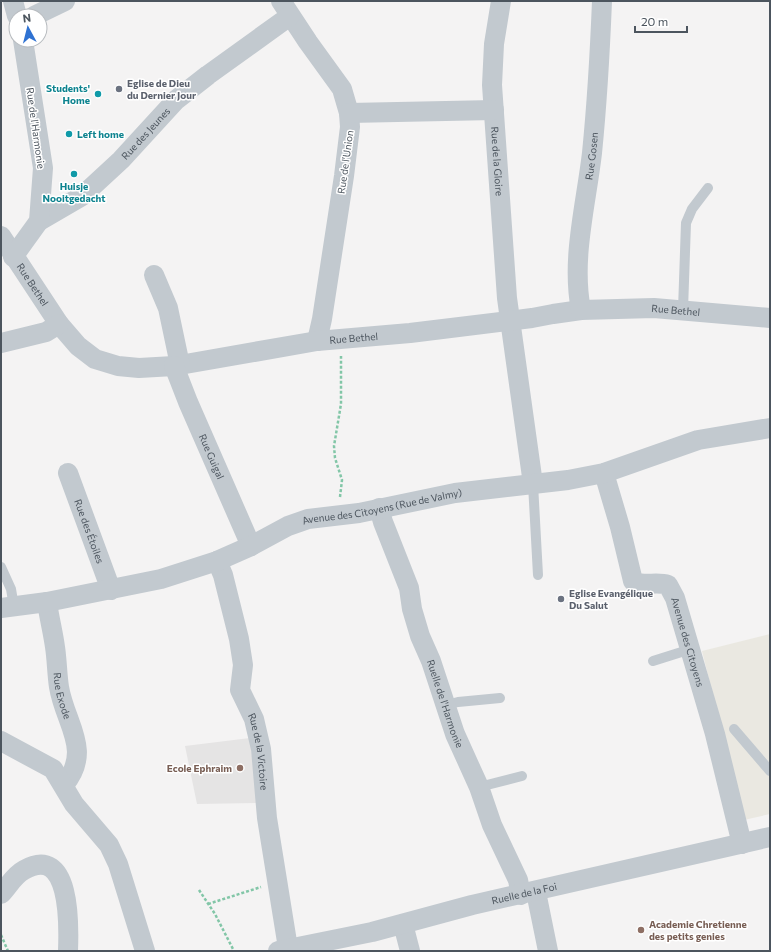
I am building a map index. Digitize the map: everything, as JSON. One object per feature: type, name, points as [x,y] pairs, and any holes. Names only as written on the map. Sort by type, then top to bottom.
[{"type":"street","points":[[48,9],[65,1]]},
{"type":"street","name":"Rue de la Gloire","points":[[500,1],[494,44],[492,85],[507,298],[533,484]]},
{"type":"street","name":"Rue Gosen","points":[[581,310],[578,293],[577,268],[592,152],[602,1]]},
{"type":"street","name":"Rue de l'Union","points":[[286,9],[342,89],[349,114],[350,127],[344,176],[322,319],[316,341]]},
{"type":"street","name":"Rue des Jeunes","points":[[40,221],[82,196],[121,160],[176,100],[286,9]]},
{"type":"street","name":"Rue de l'Harmonie","points":[[24,48],[43,168],[40,221]]},
{"type":"street","points":[[349,114],[494,110]]},
{"type":"street","points":[[13,257],[40,221]]},
{"type":"street","name":"Rue Bethel","points":[[1,236],[13,257],[42,295],[59,324],[78,346],[95,359],[118,366],[139,368],[177,366],[316,341],[342,340],[510,321],[581,310],[629,308],[683,310],[770,318]]},
{"type":"street","name":"Rue Guigal","points":[[154,275],[168,308],[177,366],[188,402],[251,546]]},
{"type":"street","points":[[1,343],[46,332],[59,324]]},
{"type":"street","name":"Avenue des Citoyens (Rue de Valmy)","points":[[8,607],[47,602],[161,579],[217,561],[251,546],[288,526],[308,518],[379,508],[455,493],[533,484],[604,473],[698,440],[770,428]]},
{"type":"street","name":"Rue des Étoiles","points":[[68,473],[111,590]]},
{"type":"street","name":"Avenue des Citoyens","points":[[604,473],[620,527],[633,581],[640,584],[662,583],[668,585],[675,598],[691,648],[715,734],[742,844]]},
{"type":"street","name":"Ruelle de l'Harmonie","points":[[379,508],[382,522],[406,581],[420,636],[446,705],[455,734],[479,787],[492,825],[518,880],[529,893],[548,951]]},
{"type":"street","name":"Rue de la Victoire","points":[[217,561],[230,597],[239,639],[243,665],[240,690],[254,719],[261,749],[267,818],[277,882],[283,949]]},
{"type":"street","name":"Rue Exode","points":[[47,602],[56,649],[59,688],[77,746],[77,761],[73,774],[64,786]]},
{"type":"street","points":[[1,741],[53,769],[74,804],[109,844],[118,864],[145,951]]},
{"type":"street","name":"Ruelle de la Foi","points":[[283,949],[372,932],[634,867],[770,837]]},
{"type":"street","points":[[1,894],[12,878],[23,870],[36,864],[47,866],[58,877],[65,891],[68,908],[68,951]]},
{"type":"street","points":[[404,924],[410,951]]},
{"type":"lane","points":[[683,310],[686,223],[692,209],[708,188]]},
{"type":"lane","points":[[533,484],[538,575]]},
{"type":"lane","points":[[1,567],[11,588],[8,607]]},
{"type":"lane","points":[[653,661],[691,648]]},
{"type":"lane","points":[[446,705],[458,702],[500,698]]},
{"type":"lane","points":[[734,729],[770,771]]},
{"type":"lane","points":[[479,787],[522,776]]},
{"type":"path","points":[[341,514],[339,504],[342,480],[335,458],[334,446],[341,404],[342,340]]},
{"type":"path","points":[[208,904],[277,882]]},
{"type":"path","points":[[199,890],[234,951]]},
{"type":"path","points":[[1,934],[8,951]]},
{"type":"shaded area","points":[[770,634],[770,814],[744,820],[702,651]]},
{"type":"shaded area","points":[[250,738],[257,803],[197,804],[185,746]]},
{"type":"place","name":"Eglise de Dieu du Dernier Jour","points":[[119,89]]},
{"type":"place","name":"Students' Home","points":[[98,94]]},
{"type":"place","name":"Left home","points":[[69,134]]},
{"type":"place","name":"Huisje Nooitgedacht","points":[[74,174]]},
{"type":"place","name":"Eglise Evangélique Du Salut","points":[[561,599]]},
{"type":"place","name":"Ecole Ephraim","points":[[240,768]]},
{"type":"place","name":"Academie Chretienne des petits genies","points":[[641,930]]}]
